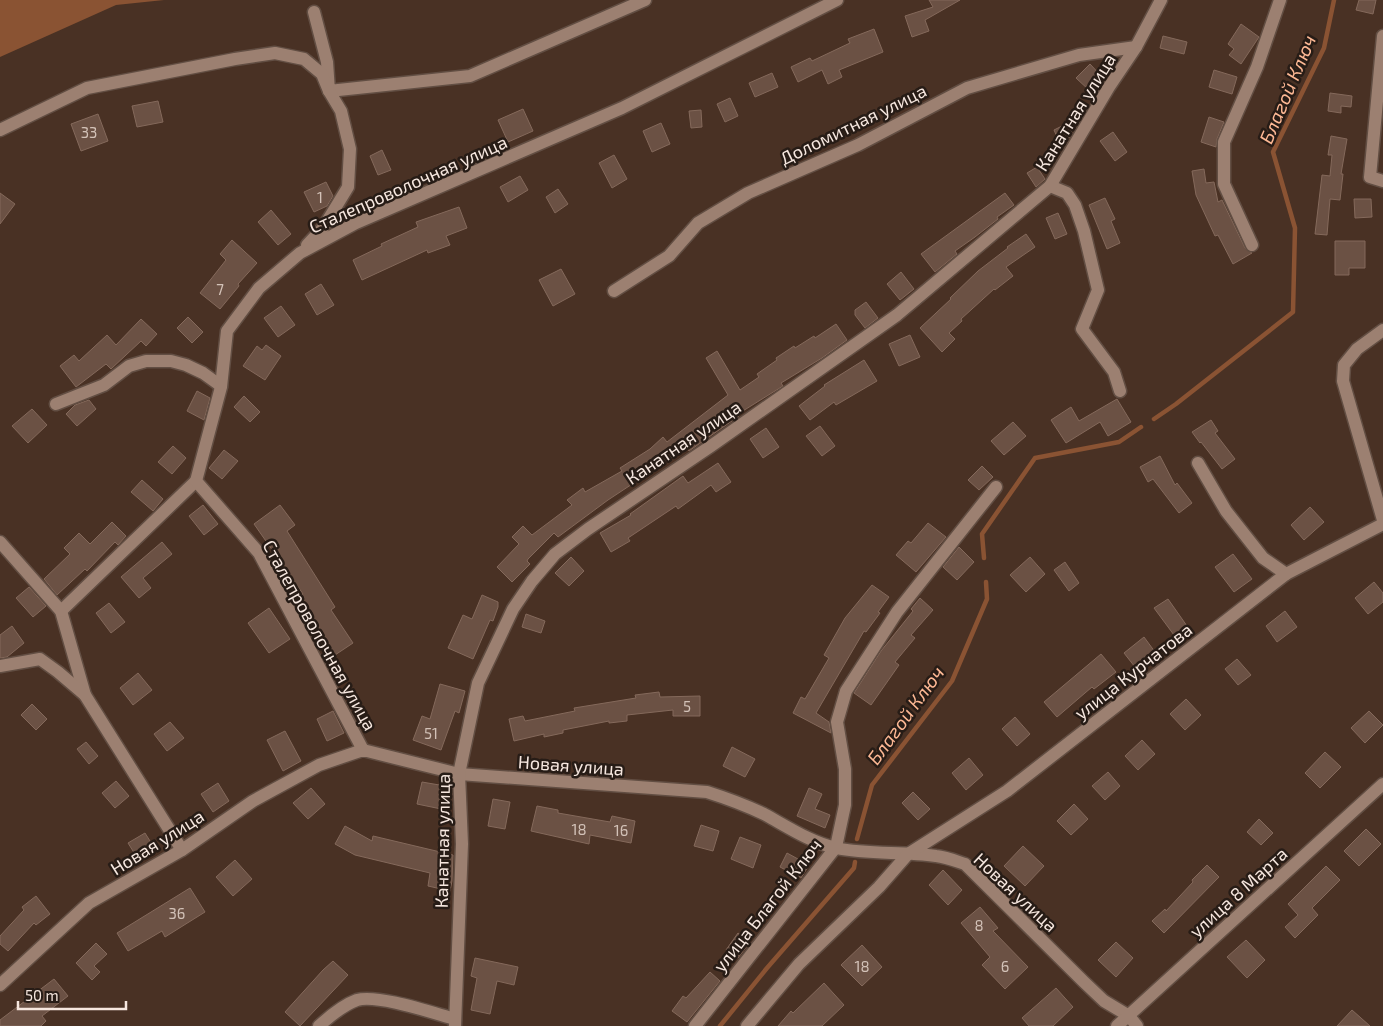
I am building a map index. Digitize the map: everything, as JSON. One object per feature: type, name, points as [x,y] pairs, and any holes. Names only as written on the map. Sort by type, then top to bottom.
[{"type":"street","points":[[329,91],[470,76],[645,0]]},
{"type":"street","name":"Сталепроволочная улица","points":[[363,750],[259,553],[196,481],[221,386],[228,331],[259,288],[300,253],[356,223],[622,108],[837,0]]},
{"type":"street","name":"Канатная улица","points":[[455,1022],[462,844],[459,774],[478,683],[513,609],[532,581],[555,554],[627,501],[711,446],[897,315],[1050,186],[1109,87],[1136,47],[1161,0]]},
{"type":"street","points":[[1252,245],[1224,184],[1224,142],[1257,67],[1280,0]]},
{"type":"street","points":[[314,12],[327,62],[329,91]]},
{"type":"street","points":[[1383,43],[1370,177],[1383,182]]},
{"type":"street","name":"Доломитная улица","points":[[614,291],[669,256],[698,223],[748,193],[858,145],[968,88],[1079,56],[1136,47]]},
{"type":"street","points":[[0,130],[87,88],[235,58],[275,53],[304,59],[322,74],[329,91],[341,111],[350,149],[348,187],[322,228],[300,253]]},
{"type":"street","points":[[1050,186],[1067,192],[1075,205],[1084,231],[1098,290],[1082,329],[1114,372],[1120,391]]},
{"type":"street","points":[[1383,330],[1356,349],[1344,365],[1344,382],[1383,522]]},
{"type":"street","points":[[56,404],[104,385],[129,366],[146,361],[171,361],[186,365],[204,373],[221,386]]},
{"type":"street","points":[[1198,463],[1226,511],[1263,558],[1286,574]]},
{"type":"street","points":[[61,611],[196,481]]},
{"type":"street","name":"улица Благой Ключ","points":[[695,1026],[836,847],[844,805],[845,769],[837,722],[846,691],[897,612],[996,487]]},
{"type":"street","name":"улица Курчатова","points":[[908,854],[1008,791],[1286,574],[1383,522]]},
{"type":"street","points":[[0,542],[61,611],[85,695],[182,850]]},
{"type":"street","points":[[0,666],[40,659],[85,695]]},
{"type":"street","name":"Новая улица","points":[[0,985],[89,903],[182,850],[252,800],[319,765],[363,750],[459,774],[706,792],[732,800],[808,839],[836,847],[870,853],[937,856],[965,864],[1104,1001],[1133,1021]]},
{"type":"street","name":"улица 8 Марта","points":[[1117,1026],[1133,1021],[1383,784]]},
{"type":"street","points":[[747,1026],[799,964],[879,887],[908,854]]},
{"type":"street","points":[[319,1026],[331,1015],[358,1000],[378,999],[455,1022]]},
{"type":"shaded area","points":[[0,0],[164,0],[116,5],[0,57]]},
{"type":"building","points":[[929,0],[960,0],[925,20],[929,31],[912,37],[905,16],[933,7]]},
{"type":"building","points":[[1359,0],[1376,0],[1373,14],[1356,10]]},
{"type":"building","points":[[1241,24],[1259,37],[1241,64],[1229,55],[1234,49],[1228,44]]},
{"type":"building","points":[[874,29],[883,52],[839,70],[842,77],[828,84],[822,70],[798,82],[791,67],[810,58],[812,61],[850,43],[848,39]]},
{"type":"building","points":[[1163,36],[1187,42],[1184,54],[1160,48]]},
{"type":"building","points":[[1090,64],[1103,78],[1090,91],[1076,78]]},
{"type":"building","points":[[1214,70],[1237,77],[1232,94],[1209,87]]},
{"type":"building","points":[[772,73],[778,87],[755,97],[749,83]]},
{"type":"building","points":[[1330,93],[1352,96],[1351,107],[1341,106],[1341,113],[1328,111]]},
{"type":"building","points":[[730,98],[738,116],[725,122],[717,104]]},
{"type":"building","points":[[158,101],[163,122],[137,127],[132,106]]},
{"type":"building","points":[[523,109],[533,131],[508,142],[498,120]]},
{"type":"building","points":[[701,110],[702,127],[691,128],[689,111]]},
{"type":"building","points":[[98,114],[108,141],[81,151],[71,124]]},
{"type":"building","points":[[1209,117],[1224,122],[1216,147],[1201,142]]},
{"type":"building","points":[[661,123],[670,144],[652,152],[643,131]]},
{"type":"building","points":[[1068,123],[1072,133],[1067,141],[1060,144],[1054,130]]},
{"type":"building","points":[[1113,132],[1127,152],[1115,161],[1100,141]]},
{"type":"building","points":[[1331,136],[1347,139],[1341,174],[1343,174],[1340,200],[1330,199],[1327,235],[1315,234],[1322,175],[1330,176],[1332,155],[1328,155]]},
{"type":"building","points":[[382,150],[391,170],[378,175],[370,156]]},
{"type":"building","points":[[614,155],[627,179],[612,188],[599,163]]},
{"type":"building","points":[[1037,167],[1045,179],[1036,187],[1027,173]]},
{"type":"building","points":[[1204,169],[1206,183],[1214,182],[1218,202],[1222,200],[1245,248],[1252,253],[1233,264],[1218,235],[1215,236],[1196,195],[1192,171]]},
{"type":"building","points":[[520,176],[528,190],[508,202],[500,187]]},
{"type":"building","points":[[326,182],[333,196],[327,206],[314,212],[304,192]]},
{"type":"building","points":[[558,189],[568,204],[555,213],[546,197]]},
{"type":"building","points":[[0,193],[15,204],[0,224]]},
{"type":"building","points":[[1005,193],[1014,205],[955,251],[957,254],[935,272],[921,254]]},
{"type":"building","points":[[1105,198],[1115,219],[1111,221],[1120,243],[1107,249],[1089,205]]},
{"type":"building","points":[[1354,199],[1371,199],[1372,217],[1355,218]]},
{"type":"building","points":[[459,207],[467,228],[446,236],[450,245],[428,253],[427,250],[362,280],[353,260],[382,246],[381,244],[418,227],[416,222]]},
{"type":"building","points":[[271,210],[291,234],[278,245],[258,222]]},
{"type":"building","points":[[1058,213],[1067,234],[1055,239],[1046,218]]},
{"type":"building","points":[[1026,234],[1035,247],[1006,267],[1013,276],[994,289],[961,319],[962,321],[949,333],[955,339],[942,352],[920,328],[978,271]]},
{"type":"building","points":[[232,240],[257,263],[238,284],[239,286],[220,309],[200,293],[226,260],[220,254]]},
{"type":"building","points":[[1335,241],[1365,241],[1365,268],[1349,268],[1349,275],[1335,275]]},
{"type":"building","points":[[561,269],[575,294],[553,306],[539,280]]},
{"type":"building","points":[[901,272],[914,289],[900,300],[887,284]]},
{"type":"building","points":[[321,284],[334,305],[317,315],[305,294]]},
{"type":"building","points":[[866,302],[878,318],[865,328],[855,315],[855,310]]},
{"type":"building","points":[[281,306],[295,325],[278,337],[264,318]]},
{"type":"building","points":[[188,317],[203,332],[192,343],[177,328]]},
{"type":"building","points":[[141,319],[157,334],[146,346],[141,341],[111,369],[106,364],[76,387],[60,366],[74,355],[79,361],[107,335],[116,345]]},
{"type":"building","points":[[836,324],[847,340],[781,383],[783,386],[738,414],[739,416],[689,451],[686,447],[608,500],[558,537],[554,533],[528,559],[527,561],[530,564],[512,582],[497,567],[519,544],[512,537],[523,526],[532,535],[572,505],[567,500],[583,488],[585,492],[622,471],[620,468],[650,449],[663,437],[667,442],[728,395],[706,358],[717,351],[740,390],[759,377],[757,374],[777,360],[776,358],[794,346],[795,348],[814,336],[815,338]]},
{"type":"building","points":[[910,335],[920,357],[899,366],[889,344]]},
{"type":"building","points":[[266,345],[281,356],[265,380],[243,366],[257,346],[262,350]]},
{"type":"building","points":[[864,360],[877,381],[836,405],[834,402],[810,420],[799,406],[824,385]]},
{"type":"building","points":[[197,391],[210,398],[204,420],[187,411]]},
{"type":"building","points":[[244,396],[260,412],[250,422],[234,407]]},
{"type":"building","points":[[1117,399],[1131,422],[1108,436],[1100,422],[1066,443],[1051,420],[1071,407],[1079,421]]},
{"type":"building","points":[[89,400],[96,409],[77,426],[66,414],[75,405]]},
{"type":"building","points":[[32,409],[47,425],[28,443],[12,426]]},
{"type":"building","points":[[1211,420],[1218,431],[1215,433],[1235,459],[1222,469],[1192,432]]},
{"type":"building","points":[[1013,422],[1026,436],[1004,455],[991,441]]},
{"type":"building","points":[[820,426],[835,446],[822,456],[806,436]]},
{"type":"building","points":[[766,428],[779,447],[763,458],[750,439]]},
{"type":"building","points":[[173,446],[186,458],[172,474],[158,462]]},
{"type":"building","points":[[224,450],[238,461],[222,479],[209,468]]},
{"type":"building","points":[[1160,456],[1175,485],[1177,483],[1192,503],[1179,513],[1153,479],[1148,482],[1140,467]]},
{"type":"building","points":[[718,463],[731,482],[716,492],[711,485],[678,509],[676,506],[628,538],[630,541],[611,552],[600,533],[631,515],[683,476],[688,483]]},
{"type":"building","points":[[982,466],[993,477],[979,490],[968,480]]},
{"type":"building","points":[[142,480],[163,499],[153,511],[131,492]]},
{"type":"building","points":[[203,505],[218,524],[204,535],[189,516]]},
{"type":"building","points":[[280,505],[295,525],[287,531],[335,607],[331,610],[353,643],[335,655],[300,596],[303,594],[254,524]]},
{"type":"building","points":[[1310,507],[1324,522],[1304,540],[1291,525]]},
{"type":"building","points":[[112,522],[126,536],[118,545],[115,542],[87,571],[85,569],[57,595],[44,579],[70,554],[64,548],[79,533],[90,544]]},
{"type":"building","points":[[928,523],[946,537],[916,572],[896,555],[908,541],[911,543]]},
{"type":"building","points":[[162,542],[172,554],[143,578],[151,588],[139,598],[121,577]]},
{"type":"building","points":[[959,547],[974,562],[957,580],[943,567]]},
{"type":"building","points":[[1233,554],[1252,579],[1234,592],[1215,567]]},
{"type":"building","points":[[571,557],[584,571],[569,586],[555,573]]},
{"type":"building","points":[[1030,557],[1045,574],[1026,592],[1010,575]]},
{"type":"building","points":[[1065,562],[1079,583],[1069,591],[1054,570]]},
{"type":"building","points":[[1374,582],[1383,593],[1383,602],[1368,614],[1355,598]]},
{"type":"building","points":[[872,585],[889,597],[878,612],[880,613],[866,632],[864,631],[816,713],[829,722],[831,733],[793,713],[801,697],[805,699],[829,658],[824,655],[845,618]]},
{"type":"building","points":[[29,587],[46,606],[33,617],[16,598]]},
{"type":"building","points":[[482,595],[498,602],[498,607],[493,621],[490,620],[473,659],[448,648],[463,615],[472,619]]},
{"type":"building","points":[[920,598],[933,610],[911,635],[915,638],[895,662],[899,665],[871,705],[854,693],[881,651],[913,611],[911,609]]},
{"type":"building","points":[[1168,599],[1187,626],[1174,635],[1154,608]]},
{"type":"building","points":[[109,603],[125,622],[111,633],[96,613]]},
{"type":"building","points":[[269,608],[290,639],[269,653],[248,623]]},
{"type":"building","points":[[1285,611],[1297,627],[1277,642],[1266,626]]},
{"type":"building","points":[[526,614],[545,621],[541,633],[522,627]]},
{"type":"building","points":[[12,626],[24,643],[7,657],[0,658],[0,635]]},
{"type":"building","points":[[1144,637],[1155,652],[1135,667],[1124,653]]},
{"type":"building","points":[[1101,654],[1116,672],[1094,689],[1092,687],[1057,717],[1044,702]]},
{"type":"building","points":[[1237,659],[1251,675],[1238,685],[1225,669]]},
{"type":"building","points":[[138,673],[152,690],[133,705],[120,688]]},
{"type":"building","points":[[440,684],[465,691],[459,713],[455,711],[441,750],[413,740],[422,716],[430,719]]},
{"type":"building","points":[[659,692],[660,697],[700,696],[700,716],[673,716],[673,710],[627,715],[627,721],[609,723],[609,721],[563,730],[563,733],[544,737],[544,734],[514,741],[509,719],[523,716],[525,721],[575,711],[574,708],[636,698],[635,695]]},
{"type":"building","points":[[1186,699],[1201,715],[1185,730],[1170,714]]},
{"type":"building","points":[[32,704],[47,719],[36,730],[21,715]]},
{"type":"building","points":[[333,711],[344,733],[327,741],[317,719]]},
{"type":"building","points":[[1369,711],[1383,725],[1365,743],[1351,728]]},
{"type":"building","points":[[1015,717],[1030,734],[1017,746],[1002,729]]},
{"type":"building","points":[[170,722],[184,738],[167,751],[154,734]]},
{"type":"building","points":[[285,731],[301,761],[283,771],[267,740]]},
{"type":"building","points":[[1142,740],[1155,754],[1138,770],[1125,756]]},
{"type":"building","points":[[86,742],[98,756],[89,764],[77,749]]},
{"type":"building","points":[[732,747],[755,759],[745,777],[723,766]]},
{"type":"building","points":[[1325,752],[1341,767],[1320,788],[1305,773]]},
{"type":"building","points":[[969,758],[983,775],[966,790],[952,773]]},
{"type":"building","points":[[1108,772],[1120,786],[1105,800],[1092,786]]},
{"type":"building","points":[[116,781],[129,796],[115,808],[102,793]]},
{"type":"building","points":[[422,782],[451,787],[446,810],[417,804]]},
{"type":"building","points":[[218,783],[229,801],[213,812],[201,794]]},
{"type":"building","points":[[311,788],[325,804],[308,819],[293,803]]},
{"type":"building","points":[[809,788],[822,794],[815,809],[830,815],[825,828],[797,816]]},
{"type":"building","points":[[913,792],[930,809],[918,820],[902,803]]},
{"type":"building","points":[[493,799],[510,802],[505,829],[488,826]]},
{"type":"building","points":[[1074,804],[1088,819],[1071,835],[1057,821]]},
{"type":"building","points":[[537,806],[558,810],[558,813],[610,822],[612,816],[635,821],[631,843],[590,835],[589,844],[531,831]]},
{"type":"building","points":[[1259,819],[1273,833],[1261,845],[1247,832]]},
{"type":"building","points":[[701,825],[719,831],[713,851],[694,846]]},
{"type":"building","points":[[345,826],[372,841],[373,836],[453,855],[450,891],[428,886],[430,873],[355,855],[335,844]]},
{"type":"building","points":[[1366,829],[1381,844],[1359,866],[1344,851]]},
{"type":"building","points":[[145,833],[155,849],[138,859],[128,843]]},
{"type":"building","points":[[740,837],[761,845],[753,868],[731,859]]},
{"type":"building","points":[[1023,846],[1044,866],[1025,886],[1004,866]]},
{"type":"building","points":[[787,853],[809,865],[801,878],[780,867]]},
{"type":"building","points":[[235,860],[252,879],[233,896],[216,877]]},
{"type":"building","points":[[1207,865],[1219,877],[1164,933],[1152,921],[1165,909],[1166,911]]},
{"type":"building","points":[[1326,866],[1340,880],[1312,908],[1318,915],[1295,938],[1285,927],[1298,915],[1288,904]]},
{"type":"building","points":[[943,870],[962,890],[948,905],[929,885]]},
{"type":"building","points":[[190,888],[205,912],[165,937],[162,931],[128,951],[117,933]]},
{"type":"building","points":[[36,896],[50,914],[36,925],[34,923],[8,951],[0,944],[0,936],[24,910],[22,907]]},
{"type":"building","points":[[980,907],[998,928],[993,931],[1028,967],[1005,989],[982,965],[990,957],[961,923]]},
{"type":"building","points":[[738,933],[750,942],[738,958],[726,950]]},
{"type":"building","points":[[1246,940],[1265,960],[1247,978],[1227,957]]},
{"type":"building","points":[[1116,942],[1133,958],[1116,977],[1098,960]]},
{"type":"building","points":[[96,943],[107,954],[94,966],[100,972],[92,980],[76,963]]},
{"type":"building","points":[[862,945],[882,967],[862,986],[841,965]]},
{"type":"building","points":[[475,958],[518,967],[514,985],[497,981],[490,1014],[471,1010],[477,978],[471,976]]},
{"type":"building","points":[[333,961],[348,975],[300,1026],[285,1012]]},
{"type":"building","points":[[710,972],[720,981],[687,1022],[672,1011],[683,996],[686,998]]},
{"type":"building","points":[[54,979],[68,996],[42,1016],[46,1021],[41,1026],[0,1026],[0,1020]]},
{"type":"building","points":[[824,983],[844,1005],[822,1026],[778,1026],[791,1011],[793,1013]]},
{"type":"building","points":[[1056,988],[1073,1007],[1053,1026],[1029,1026],[1022,1018]]},
{"type":"building","points":[[1352,1010],[1370,1026],[1337,1026]]},
{"type":"waterway","name":"Благой Ключ","points":[[1154,419],[1176,404],[1293,312],[1295,228],[1273,152],[1324,48],[1334,0]]},
{"type":"waterway","name":"Благой Ключ","points":[[984,558],[982,534],[1035,458],[1119,442],[1141,427]]},
{"type":"waterway","name":"Благой Ключ","points":[[857,839],[872,785],[952,681],[987,599],[986,582]]},
{"type":"waterway","name":"Благой Ключ","points":[[720,1026],[767,968],[854,868],[855,862]]}]
